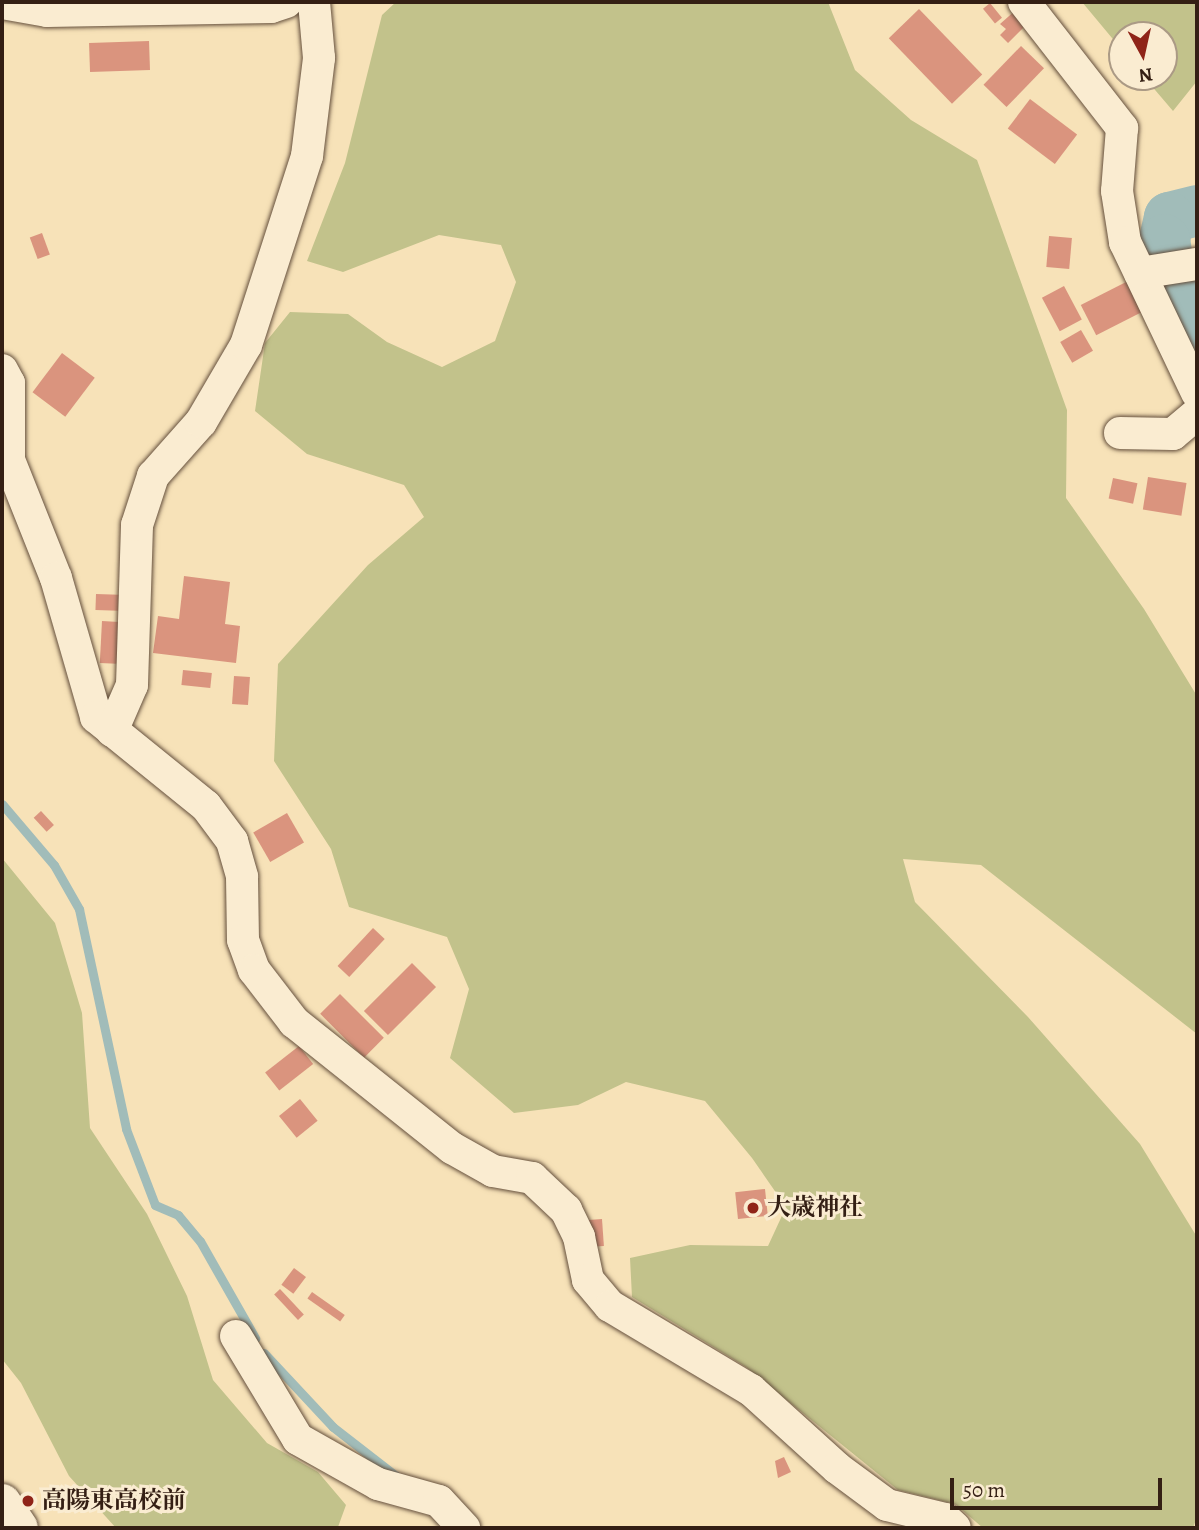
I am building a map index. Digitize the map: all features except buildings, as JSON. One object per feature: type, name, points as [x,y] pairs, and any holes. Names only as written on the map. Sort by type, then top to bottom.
[{"type":"street","points":[[2,3],[47,11],[271,7],[286,2]]},
{"type":"street","points":[[112,731],[132,685],[137,525],[153,476],[201,422],[246,345],[307,156],[320,58],[313,2]]},
{"type":"street","points":[[1024,2],[1122,128],[1117,191],[1125,242],[1197,393]]},
{"type":"street","points":[[1140,273],[1197,264]]},
{"type":"street","points":[[2,370],[9,383],[9,460],[69,615],[93,709],[112,731],[205,806],[232,841],[242,877],[243,940],[254,970],[293,1022],[452,1148],[493,1171],[532,1178],[566,1210],[579,1237],[588,1280],[610,1306],[751,1390],[837,1468],[887,1505],[945,1519],[955,1528]]},
{"type":"street","points":[[1120,433],[1173,434],[1197,414]]},
{"type":"street","points":[[236,1336],[298,1439],[378,1484],[439,1501],[464,1528]]},
{"type":"street","points":[[2,1503],[19,1528]]},
{"type":"green space","points":[[396,2],[828,2],[855,70],[911,120],[977,160],[1067,410],[1066,498],[1144,609],[1197,696],[1197,1034],[981,865],[903,859],[915,902],[1028,1017],[1140,1144],[1197,1237],[1197,1517],[1193,1528],[983,1528],[955,1504],[898,1490],[746,1367],[632,1297],[630,1258],[690,1245],[768,1246],[786,1207],[752,1158],[705,1101],[626,1082],[578,1105],[514,1113],[450,1058],[469,989],[447,937],[349,907],[331,849],[274,761],[278,664],[368,565],[424,517],[404,485],[307,454],[255,411],[265,343],[290,312],[348,314],[387,342],[442,367],[495,341],[516,282],[501,245],[439,235],[343,272],[307,261],[345,163],[382,15]]},
{"type":"green space","points":[[1082,2],[1197,2],[1197,81],[1173,111],[1156,91],[1178,91],[1178,21],[1108,21],[1108,33]]},
{"type":"green space","points":[[2,858],[55,923],[82,1013],[90,1128],[147,1214],[187,1296],[213,1380],[267,1443],[318,1472],[346,1505],[338,1527],[116,1528],[69,1476],[21,1383],[2,1359]]},
{"type":"waterway","points":[[1197,210],[1169,217],[1164,239],[1171,284],[1197,325]]},
{"type":"waterway","points":[[2,804],[54,865],[79,909],[126,1129],[155,1205],[178,1215],[200,1241],[255,1338]]},
{"type":"waterway","points":[[264,1353],[333,1427],[396,1476]]},
{"type":"place","name":"大歳神社","points":[[753,1208]]},
{"type":"place","name":"高陽東高校前","points":[[28,1501]]}]
